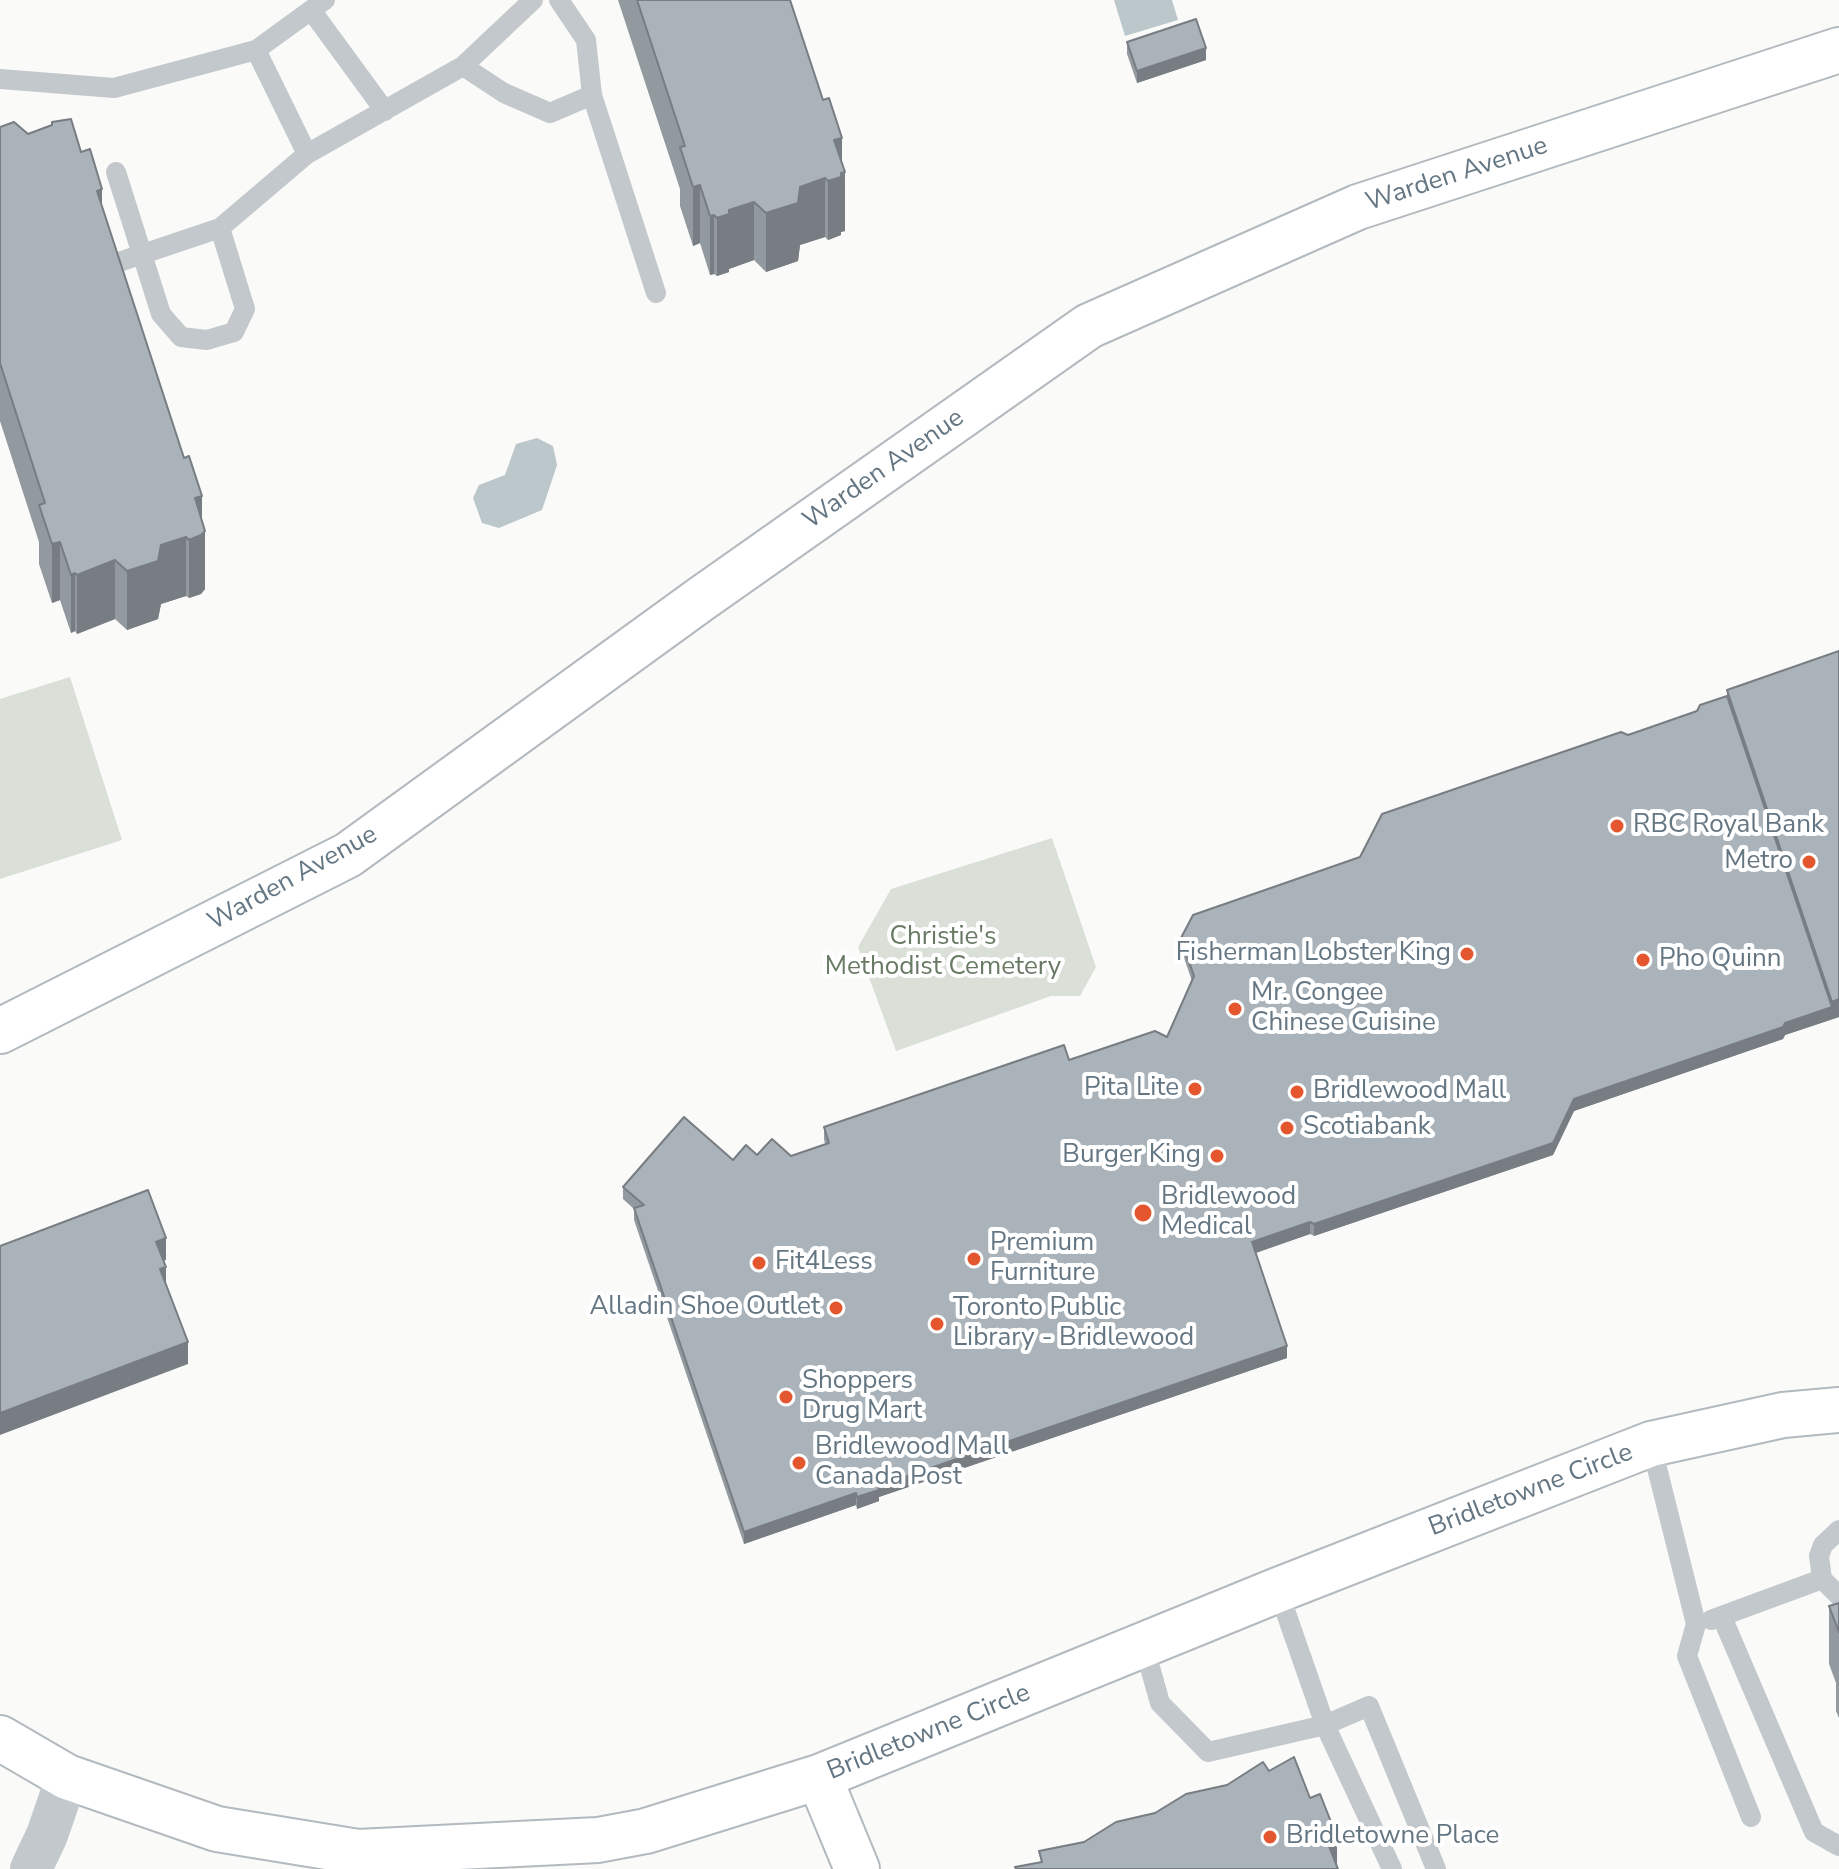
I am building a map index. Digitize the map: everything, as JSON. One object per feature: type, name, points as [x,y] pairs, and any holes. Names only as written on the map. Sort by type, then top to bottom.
[{"type":"main road","name":"Warden Avenue","points":[[0,1031],[348,855],[701,599],[1089,326],[1358,207],[1839,50]]},
{"type":"main road","name":"Bridletowne Circle","points":[[0,1738],[67,1777],[217,1829],[358,1852],[442,1859],[598,1840],[646,1831],[819,1777],[1278,1590],[1651,1444],[1783,1415],[1839,1410]]},
{"type":"main road","points":[[819,1777],[857,1869]]},
{"type":"street","points":[[31,1869],[47,1835],[67,1777]]},
{"type":"lane","points":[[119,262],[220,228],[307,154],[463,66],[533,0]]},
{"type":"lane","points":[[559,0],[586,40],[592,95],[656,293]]},
{"type":"lane","points":[[0,79],[114,88],[256,50],[318,5],[385,111]]},
{"type":"lane","points":[[256,50],[307,154]]},
{"type":"lane","points":[[463,66],[504,93],[550,113],[592,95]]},
{"type":"lane","points":[[116,172],[161,314],[181,337],[207,340],[234,332],[245,309],[220,228]]},
{"type":"lane","points":[[1651,1444],[1696,1624],[1687,1656],[1751,1817]]},
{"type":"lane","points":[[1839,1530],[1823,1545],[1819,1556],[1822,1579],[1839,1596]]},
{"type":"lane","points":[[1696,1624],[1822,1579]]},
{"type":"lane","points":[[1278,1590],[1325,1725],[1392,1869]]},
{"type":"lane","points":[[1722,1617],[1814,1832],[1839,1846]]},
{"type":"lane","points":[[1144,1646],[1160,1703],[1208,1752],[1325,1725],[1369,1706],[1436,1869]]},
{"type":"green space","points":[[70,677],[122,840],[0,879],[0,699]]},
{"type":"green space","name":"Christie's Methodist Cemetery","points":[[1052,838],[1096,967],[1080,996],[1051,996],[896,1051],[858,947],[891,889]]},
{"type":"shaded area","points":[[1114,0],[1172,0],[1178,20],[1125,36]]},
{"type":"shaded area","points":[[537,438],[553,446],[557,465],[542,510],[499,528],[482,523],[473,498],[479,485],[505,475],[516,444]]},
{"type":"building","points":[[637,0],[790,0],[823,100],[829,98],[842,138],[834,140],[845,172],[841,173],[841,177],[828,181],[825,178],[800,187],[798,203],[766,213],[754,202],[729,210],[729,214],[717,218],[710,216],[700,185],[693,187],[680,147],[685,146]]},
{"type":"building","points":[[1196,19],[1206,48],[1137,71],[1127,42]]},
{"type":"building","points":[[71,119],[81,152],[90,149],[102,189],[97,191],[184,458],[189,456],[202,496],[195,498],[205,531],[189,540],[186,537],[161,545],[158,561],[127,571],[115,560],[77,575],[71,575],[60,542],[52,544],[39,505],[45,503],[0,363],[0,127],[14,122],[28,134],[52,125],[52,122]]},
{"type":"building","name":"Metro","points":[[1839,651],[1839,999],[1832,1002],[1727,690]]},
{"type":"building","name":"Bridlewood Mall","points":[[1727,696],[1832,1007],[1574,1099],[1553,1143],[1252,1242],[1287,1346],[878,1486],[879,1490],[857,1497],[856,1493],[744,1532],[634,1208],[644,1205],[623,1187],[684,1117],[733,1160],[746,1145],[757,1155],[772,1139],[791,1156],[829,1143],[824,1127],[1064,1045],[1069,1060],[1155,1031],[1167,1037],[1194,976],[1181,938],[1193,915],[1360,857],[1382,814],[1621,732],[1628,735],[1697,711],[1700,705]]},
{"type":"building","points":[[148,1190],[166,1238],[156,1242],[166,1267],[160,1269],[188,1342],[0,1413],[0,1246]]},
{"type":"building","points":[[1839,1603],[1839,1632],[1829,1606]]},
{"type":"building","points":[[1294,1757],[1310,1798],[1320,1794],[1337,1837],[1327,1841],[1338,1869],[1015,1867],[1042,1862],[1039,1851],[1084,1842],[1116,1822],[1155,1813],[1186,1794],[1227,1785],[1263,1762],[1269,1771]]},
{"type":"place","name":"RBC Royal Bank","points":[[1617,826]]},
{"type":"place","name":"Metro","points":[[1809,862]]},
{"type":"place","name":"Fisherman Lobster King","points":[[1467,954]]},
{"type":"place","name":"Pho Quinn","points":[[1643,960]]},
{"type":"place","name":"Mr. Congee Chinese Cuisine","points":[[1235,1009]]},
{"type":"place","name":"Pita Lite","points":[[1195,1089]]},
{"type":"place","name":"Bridlewood Mall","points":[[1297,1092]]},
{"type":"place","name":"Scotiabank","points":[[1287,1128]]},
{"type":"place","name":"Burger King","points":[[1217,1156]]},
{"type":"place","name":"Bridlewood Medical","points":[[1143,1213]]},
{"type":"place","name":"Premium Furniture","points":[[974,1259]]},
{"type":"place","name":"Fit4Less","points":[[759,1263]]},
{"type":"place","name":"Alladin Shoe Outlet","points":[[836,1308]]},
{"type":"place","name":"Toronto Public Library - Bridlewood","points":[[937,1324]]},
{"type":"place","name":"Shoppers Drug Mart","points":[[786,1397]]},
{"type":"place","name":"Bridlewood Mall Canada Post","points":[[799,1463]]},
{"type":"place","name":"Bridletowne Place","points":[[1270,1837]]}]
